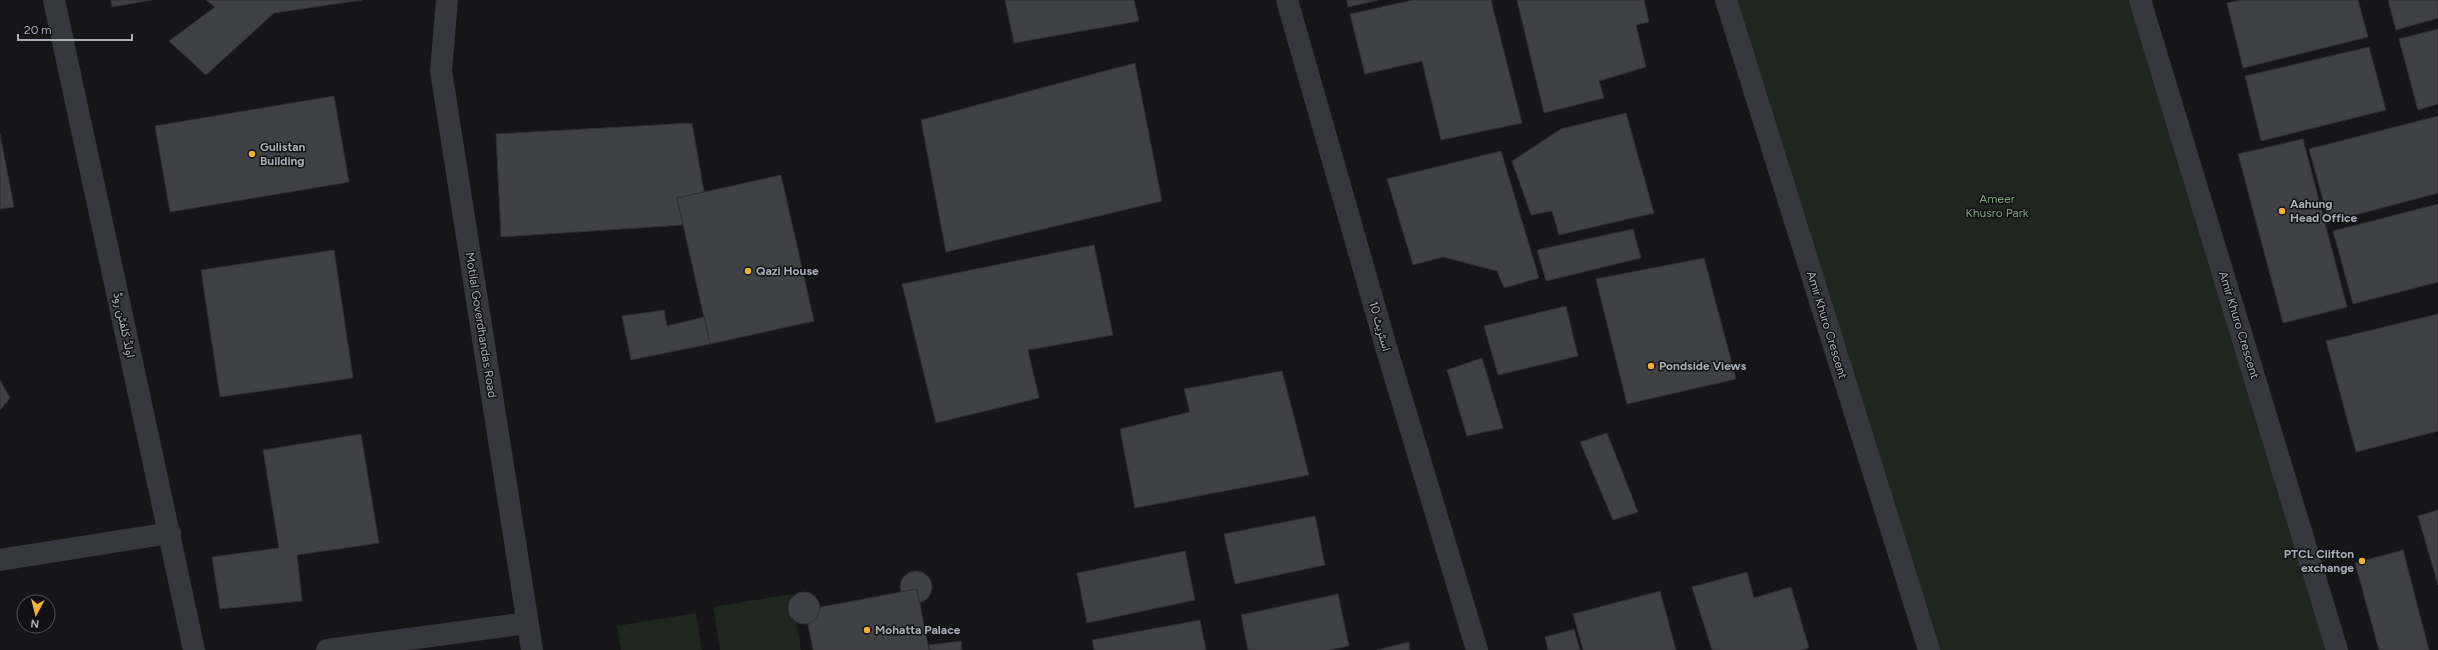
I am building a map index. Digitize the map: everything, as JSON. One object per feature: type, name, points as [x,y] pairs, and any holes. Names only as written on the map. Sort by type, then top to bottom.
[{"type":"street","name":"اولڈ کلفٹن روڈ","points":[[54,0],[194,650]]},
{"type":"street","name":"Motilal Goverdhandas Road","points":[[447,0],[442,71],[532,650]]},
{"type":"street","name":"اسٹریٹ 10","points":[[1287,0],[1386,347],[1478,650]]},
{"type":"street","name":"Amir Khuro Crescent","points":[[1726,0],[1929,650]]},
{"type":"street","name":"Amir Khuro Crescent","points":[[2140,0],[2337,650]]},
{"type":"street","points":[[0,560],[170,533]]},
{"type":"street","points":[[328,650],[527,623]]},
{"type":"green space","name":"Ameer Khusro Park","points":[[1726,0],[2140,0],[2337,650],[1929,650]]},
{"type":"green space","points":[[792,594],[801,650],[720,650],[713,607]]},
{"type":"green space","points":[[696,613],[702,650],[621,650],[617,626]]},
{"type":"building","points":[[111,0],[152,0],[112,7]]},
{"type":"building","points":[[206,0],[362,0],[274,13],[206,75],[169,41],[215,7]]},
{"type":"building","points":[[1005,0],[1134,0],[1139,21],[1014,43]]},
{"type":"building","points":[[1347,0],[1378,0],[1348,7]]},
{"type":"building","points":[[1413,0],[1491,0],[1522,123],[1441,140],[1422,61],[1365,74],[1350,14]]},
{"type":"building","points":[[1517,0],[1644,0],[1649,22],[1636,25],[1646,67],[1599,81],[1604,98],[1544,113]]},
{"type":"building","points":[[2241,0],[2358,0],[2368,37],[2243,68],[2227,3]]},
{"type":"building","points":[[2388,0],[2438,0],[2438,18],[2396,30]]},
{"type":"building","points":[[2438,29],[2438,104],[2418,110],[2399,39]]},
{"type":"building","points":[[2369,47],[2386,110],[2261,141],[2245,76]]},
{"type":"building","points":[[1135,63],[1162,201],[946,252],[921,120]]},
{"type":"building","name":"Gulistan Building","points":[[334,96],[349,182],[170,212],[155,126]]},
{"type":"building","points":[[1626,113],[1654,213],[1559,235],[1552,211],[1531,215],[1512,161],[1561,129]]},
{"type":"building","points":[[2438,116],[2438,193],[2329,222],[2309,149]]},
{"type":"building","points":[[692,123],[704,192],[677,198],[683,225],[501,237],[496,134]]},
{"type":"building","points":[[0,134],[14,207],[0,209]]},
{"type":"building","points":[[2303,139],[2347,307],[2283,323],[2238,154]]},
{"type":"building","points":[[1501,151],[1539,278],[1504,288],[1497,271],[1443,257],[1413,265],[1387,179]]},
{"type":"building","name":"Qazi House","points":[[781,175],[814,321],[710,344],[677,198]]},
{"type":"building","points":[[2438,204],[2438,282],[2353,304],[2333,231]]},
{"type":"building","points":[[1633,229],[1641,258],[1546,281],[1537,250]]},
{"type":"building","points":[[1094,245],[1113,335],[1028,350],[1039,398],[936,423],[902,284]]},
{"type":"building","points":[[334,250],[353,378],[220,397],[201,270]]},
{"type":"building","points":[[1704,258],[1736,379],[1627,404],[1596,279]]},
{"type":"building","points":[[1566,306],[1578,356],[1498,375],[1484,326]]},
{"type":"building","points":[[664,310],[667,326],[704,317],[710,344],[631,360],[622,316]]},
{"type":"building","points":[[2438,314],[2438,431],[2356,452],[2326,341]]},
{"type":"building","points":[[1482,358],[1503,428],[1467,436],[1447,370]]},
{"type":"building","points":[[1282,371],[1309,475],[1135,508],[1120,429],[1190,412],[1184,389]]},
{"type":"building","points":[[0,380],[10,398],[0,410]]},
{"type":"building","points":[[1607,433],[1638,512],[1613,520],[1580,442]]},
{"type":"building","points":[[361,434],[379,543],[297,555],[302,601],[220,609],[212,557],[279,548],[263,450]]},
{"type":"building","points":[[2438,510],[2438,585],[2418,516]]},
{"type":"building","points":[[1315,516],[1325,565],[1235,584],[1224,534]]},
{"type":"building","points":[[2403,550],[2429,650],[2379,650],[2355,563]]},
{"type":"building","points":[[1185,551],[1195,600],[1087,623],[1077,573]]},
{"type":"building","points":[[913,571],[919,571],[929,578],[932,587],[931,593],[925,600],[919,603],[913,603],[903,596],[900,590],[900,584],[907,574]]},
{"type":"building","points":[[1747,572],[1754,598],[1791,587],[1809,648],[1802,650],[1712,650],[1692,587]]},
{"type":"building","name":"Mohatta Palace","points":[[917,589],[929,650],[813,650],[805,610]]},
{"type":"building","points":[[1660,591],[1676,650],[1583,650],[1573,614]]},
{"type":"building","points":[[801,592],[807,592],[817,599],[820,608],[819,614],[813,621],[807,624],[801,624],[791,617],[788,611],[788,605],[795,595]]},
{"type":"building","points":[[1338,594],[1349,646],[1329,650],[1248,650],[1241,615]]},
{"type":"building","points":[[1200,620],[1206,650],[1094,650],[1092,640]]},
{"type":"building","points":[[1574,629],[1580,650],[1548,650],[1545,637]]},
{"type":"building","points":[[961,641],[962,650],[930,650],[929,645]]},
{"type":"building","points":[[1409,642],[1410,650],[1377,650]]},
{"type":"place","name":"Gulistan Building","points":[[252,154]]},
{"type":"place","name":"Aahung Head Office","points":[[2282,211]]},
{"type":"place","name":"Qazi House","points":[[748,271]]},
{"type":"place","name":"Pondside Views","points":[[1651,366]]},
{"type":"place","name":"PTCL Clifton exchange","points":[[2362,561]]},
{"type":"place","name":"Mohatta Palace","points":[[867,630]]}]
